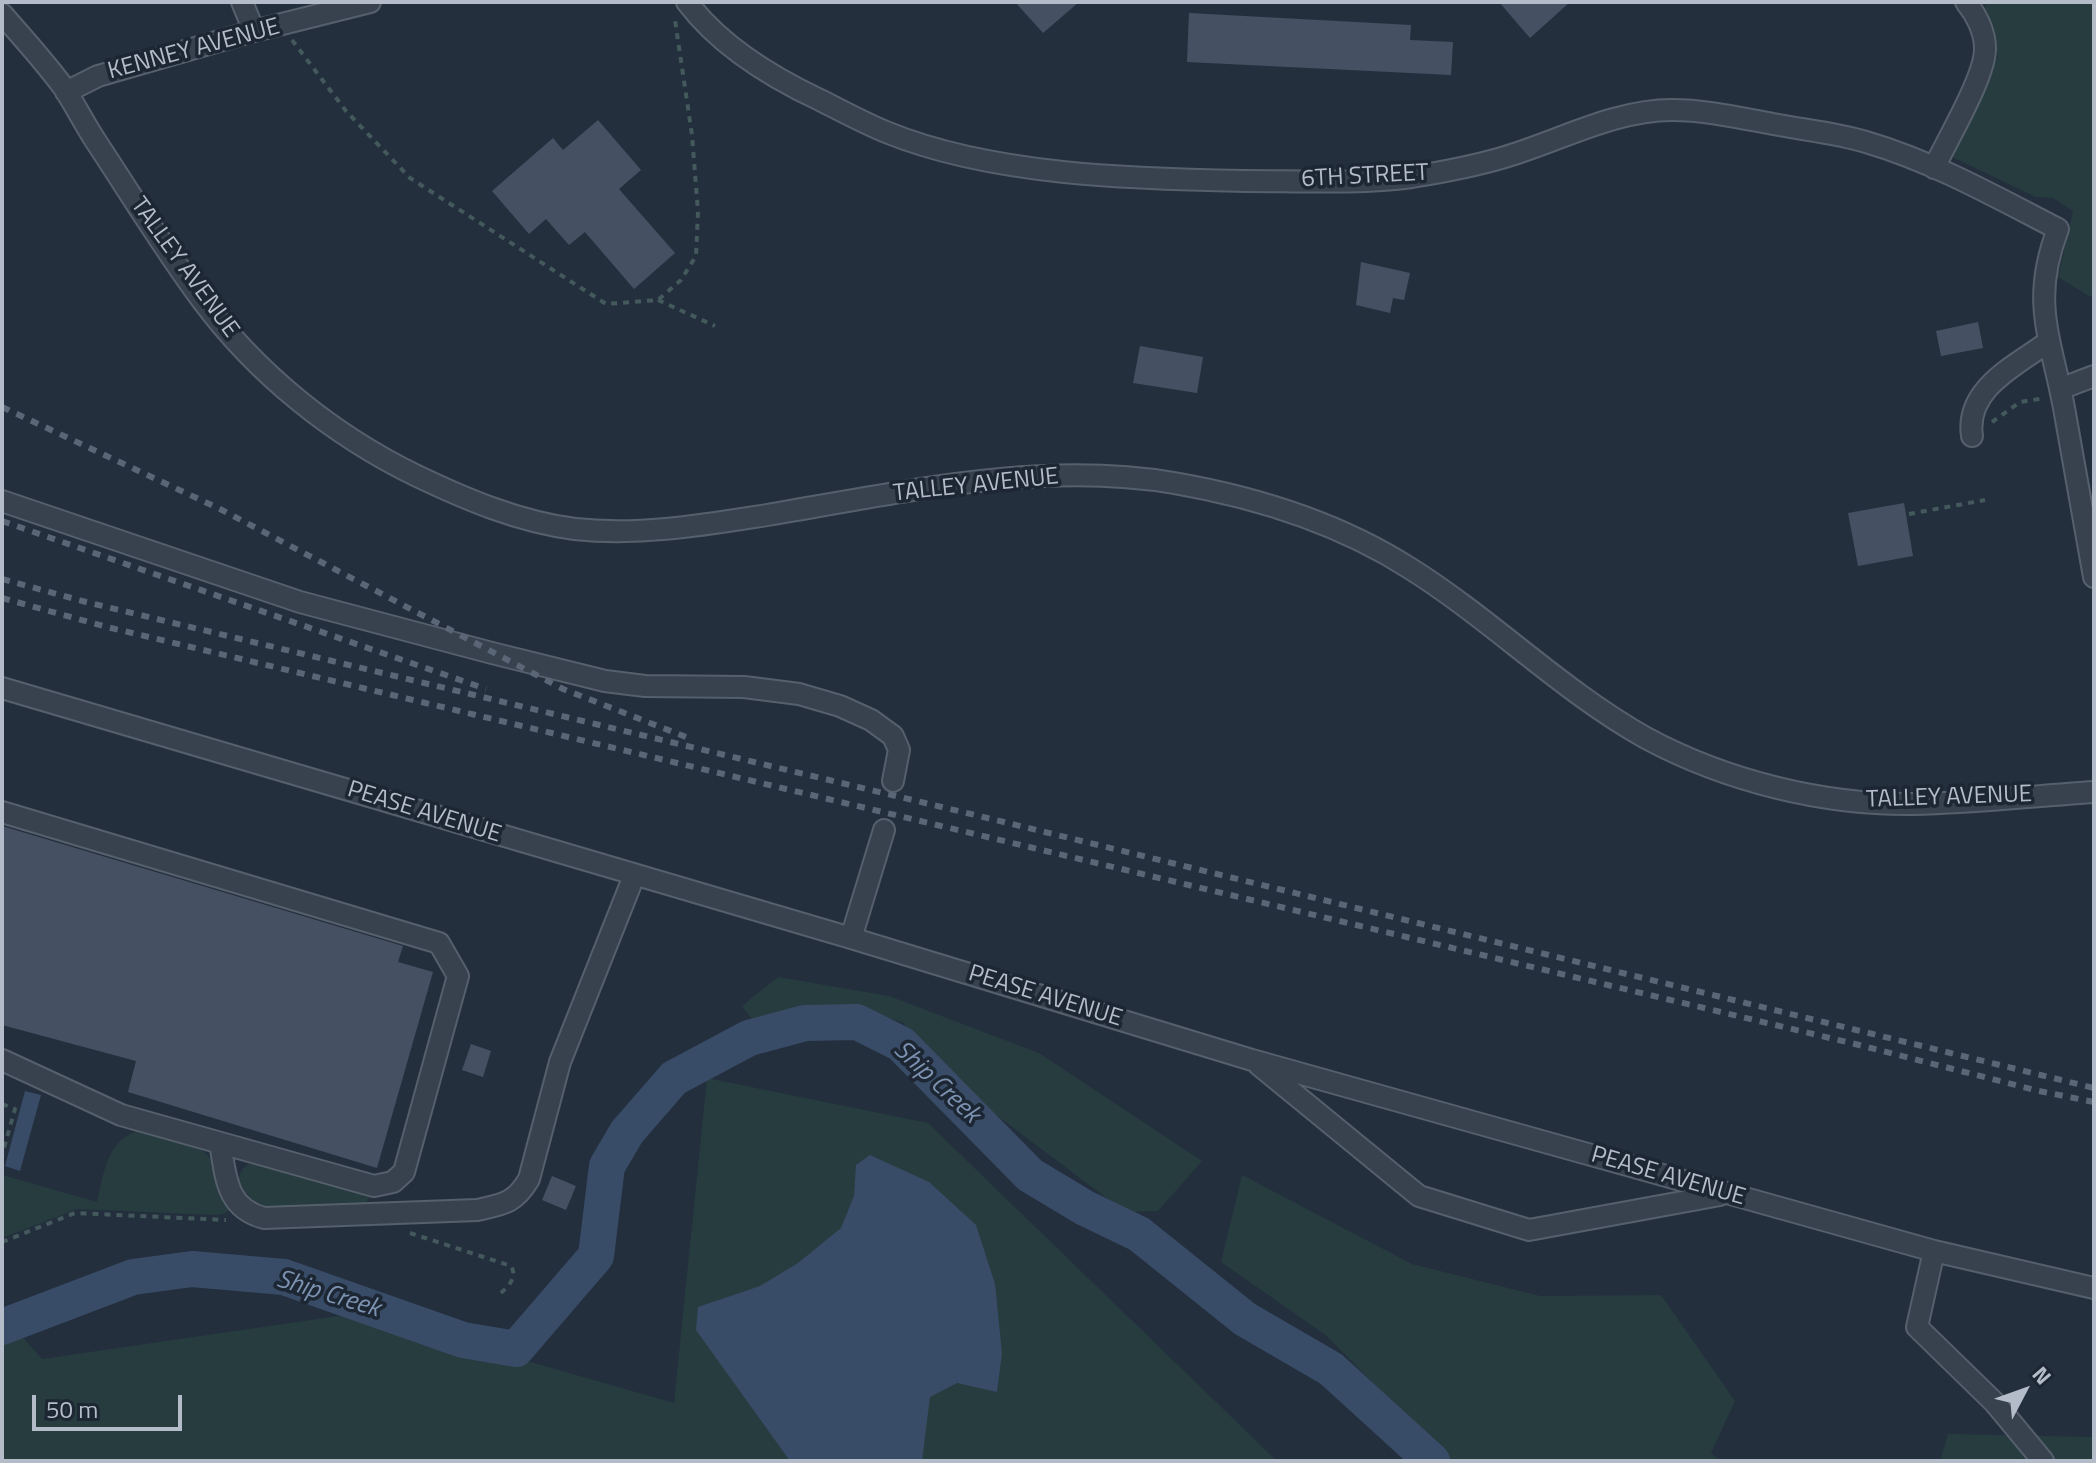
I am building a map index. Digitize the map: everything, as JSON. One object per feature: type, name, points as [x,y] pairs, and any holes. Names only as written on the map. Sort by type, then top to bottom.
[{"type":"street","points":[[242,2],[254,31]]},
{"type":"street","name":"KENNEY AVENUE","points":[[66,92],[98,76],[254,31],[370,2]]},
{"type":"street","points":[[1934,168],[1982,68],[1985,48],[1980,26],[1966,2]]},
{"type":"street","name":"6TH STREET","points":[[682,7],[758,66],[801,91],[887,132],[926,146],[1026,167],[1119,177],[1191,180],[1409,177],[1504,157],[1628,116],[1672,110],[1725,115],[1866,141],[1962,179],[2058,229],[2044,284],[2048,342]]},
{"type":"street","name":"TALLEY AVENUE","points":[[2,14],[66,92],[204,303],[251,358],[304,405],[357,442],[410,472],[473,501],[537,522],[609,531],[684,528],[965,483],[1037,476],[1101,475],[1172,482],[1244,498],[1356,539],[1411,569],[1604,711],[1648,738],[1696,761],[1763,784],[1845,801],[1912,804],[2094,792]]},
{"type":"street","points":[[1972,432],[1973,407],[1983,393],[1998,378],[2048,342],[2055,393],[2094,577]]},
{"type":"street","points":[[2055,393],[2094,376]]},
{"type":"street","points":[[2,501],[300,602],[534,664],[605,681],[645,686],[744,687],[799,694],[840,706],[871,720],[893,736],[899,750],[893,781]]},
{"type":"street","name":"PEASE AVENUE","points":[[2,688],[851,938],[1252,1060],[1934,1251],[2094,1288]]},
{"type":"street","points":[[2,704],[41,700]]},
{"type":"street","points":[[2,812],[439,943],[458,976],[404,1172],[393,1182],[374,1186],[121,1115],[2,1060]]},
{"type":"street","points":[[851,938],[884,830]]},
{"type":"street","points":[[220,1143],[226,1179],[234,1200],[247,1214],[264,1218],[477,1210],[501,1205],[519,1196],[529,1179],[560,1062],[634,876]]},
{"type":"street","points":[[1252,1060],[1419,1196],[1529,1230],[1727,1193]]},
{"type":"street","points":[[1934,1251],[1917,1327],[1995,1403],[2043,1461]]},
{"type":"path","points":[[658,300],[681,280],[696,256],[698,212],[692,135],[675,24],[682,7]]},
{"type":"path","points":[[280,26],[346,111],[410,178],[606,304],[658,300],[715,326]]},
{"type":"path","points":[[1972,432],[2020,402],[2055,393]]},
{"type":"path","points":[[1909,514],[1985,500]]},
{"type":"path","points":[[2,1104],[15,1109],[2,1155]]},
{"type":"path","points":[[2,1242],[75,1213],[235,1220],[247,1214]]},
{"type":"path","points":[[401,1231],[511,1266],[513,1279],[499,1295]]},
{"type":"path","points":[[350,1461],[371,1461]]},
{"type":"green space","points":[[1984,2],[2094,2],[2094,295],[2089,296],[2058,277],[2073,211],[2053,198],[2036,197],[1948,155],[1998,56]]},
{"type":"green space","points":[[778,977],[889,996],[1039,1053],[1202,1161],[1158,1211],[1125,1212],[979,1102],[912,1046],[904,1023],[868,1011],[807,1006],[754,1022],[742,1006]]},
{"type":"green space","points":[[707,1078],[928,1123],[1277,1461],[2,1461],[2,1341],[20,1334],[42,1359],[359,1313],[674,1403]]},
{"type":"green space","points":[[141,1130],[192,1144],[208,1155],[218,1191],[230,1209],[216,1215],[77,1209],[2,1238],[2,1175],[97,1202],[105,1169],[114,1149],[130,1134]]},
{"type":"green space","points":[[254,1161],[332,1182],[370,1196],[365,1204],[266,1207],[252,1200],[238,1182],[243,1169]]},
{"type":"green space","points":[[1242,1175],[1412,1264],[1540,1296],[1661,1295],[1735,1401],[1711,1453],[1721,1461],[1449,1461],[1327,1336],[1221,1262]]},
{"type":"green space","points":[[1948,1434],[2094,1437],[2094,1461],[1940,1461]]},
{"type":"water","points":[[25,1091],[41,1095],[20,1171],[5,1166]]},
{"type":"water","points":[[870,1155],[929,1182],[976,1225],[995,1284],[1002,1353],[997,1392],[957,1383],[930,1397],[922,1461],[790,1461],[696,1330],[698,1307],[760,1286],[798,1263],[841,1228],[854,1196],[856,1165]]},
{"type":"building","points":[[1015,2],[1079,2],[1043,33]]},
{"type":"building","points":[[1499,2],[1570,2],[1530,38]]},
{"type":"building","points":[[1189,13],[1411,25],[1410,40],[1453,42],[1451,75],[1187,62]]},
{"type":"building","points":[[598,120],[641,170],[619,189],[675,253],[634,289],[585,232],[569,245],[546,219],[529,234],[492,191],[553,138],[563,150]]},
{"type":"building","points":[[1361,262],[1410,273],[1404,300],[1393,298],[1390,313],[1356,305]]},
{"type":"building","points":[[1978,322],[1983,348],[1941,356],[1936,331]]},
{"type":"building","points":[[1140,346],[1203,357],[1197,393],[1133,383]]},
{"type":"building","points":[[1904,503],[1913,556],[1858,566],[1848,513]]},
{"type":"building","points":[[2,826],[403,946],[398,962],[433,972],[377,1168],[128,1092],[136,1061],[2,1025]]},
{"type":"building","points":[[471,1044],[491,1051],[483,1077],[462,1070]]},
{"type":"building","points":[[552,1176],[576,1186],[566,1210],[542,1200]]},
{"type":"waterway","name":"Ship Creek","points":[[2,1327],[133,1277],[192,1269],[284,1277],[463,1340],[516,1349],[596,1256],[607,1166],[627,1132],[674,1078],[749,1038],[805,1023],[857,1022],[901,1044],[1030,1175],[1085,1208],[1139,1234],[1245,1319],[1331,1369],[1432,1461]]},
{"type":"railway","points":[[2,407],[220,509],[563,689],[686,737]]},
{"type":"railway","points":[[2,521],[486,689]]},
{"type":"railway","points":[[2,579],[86,602],[2094,1088]]},
{"type":"railway","points":[[2,598],[107,627],[2094,1102]]}]
